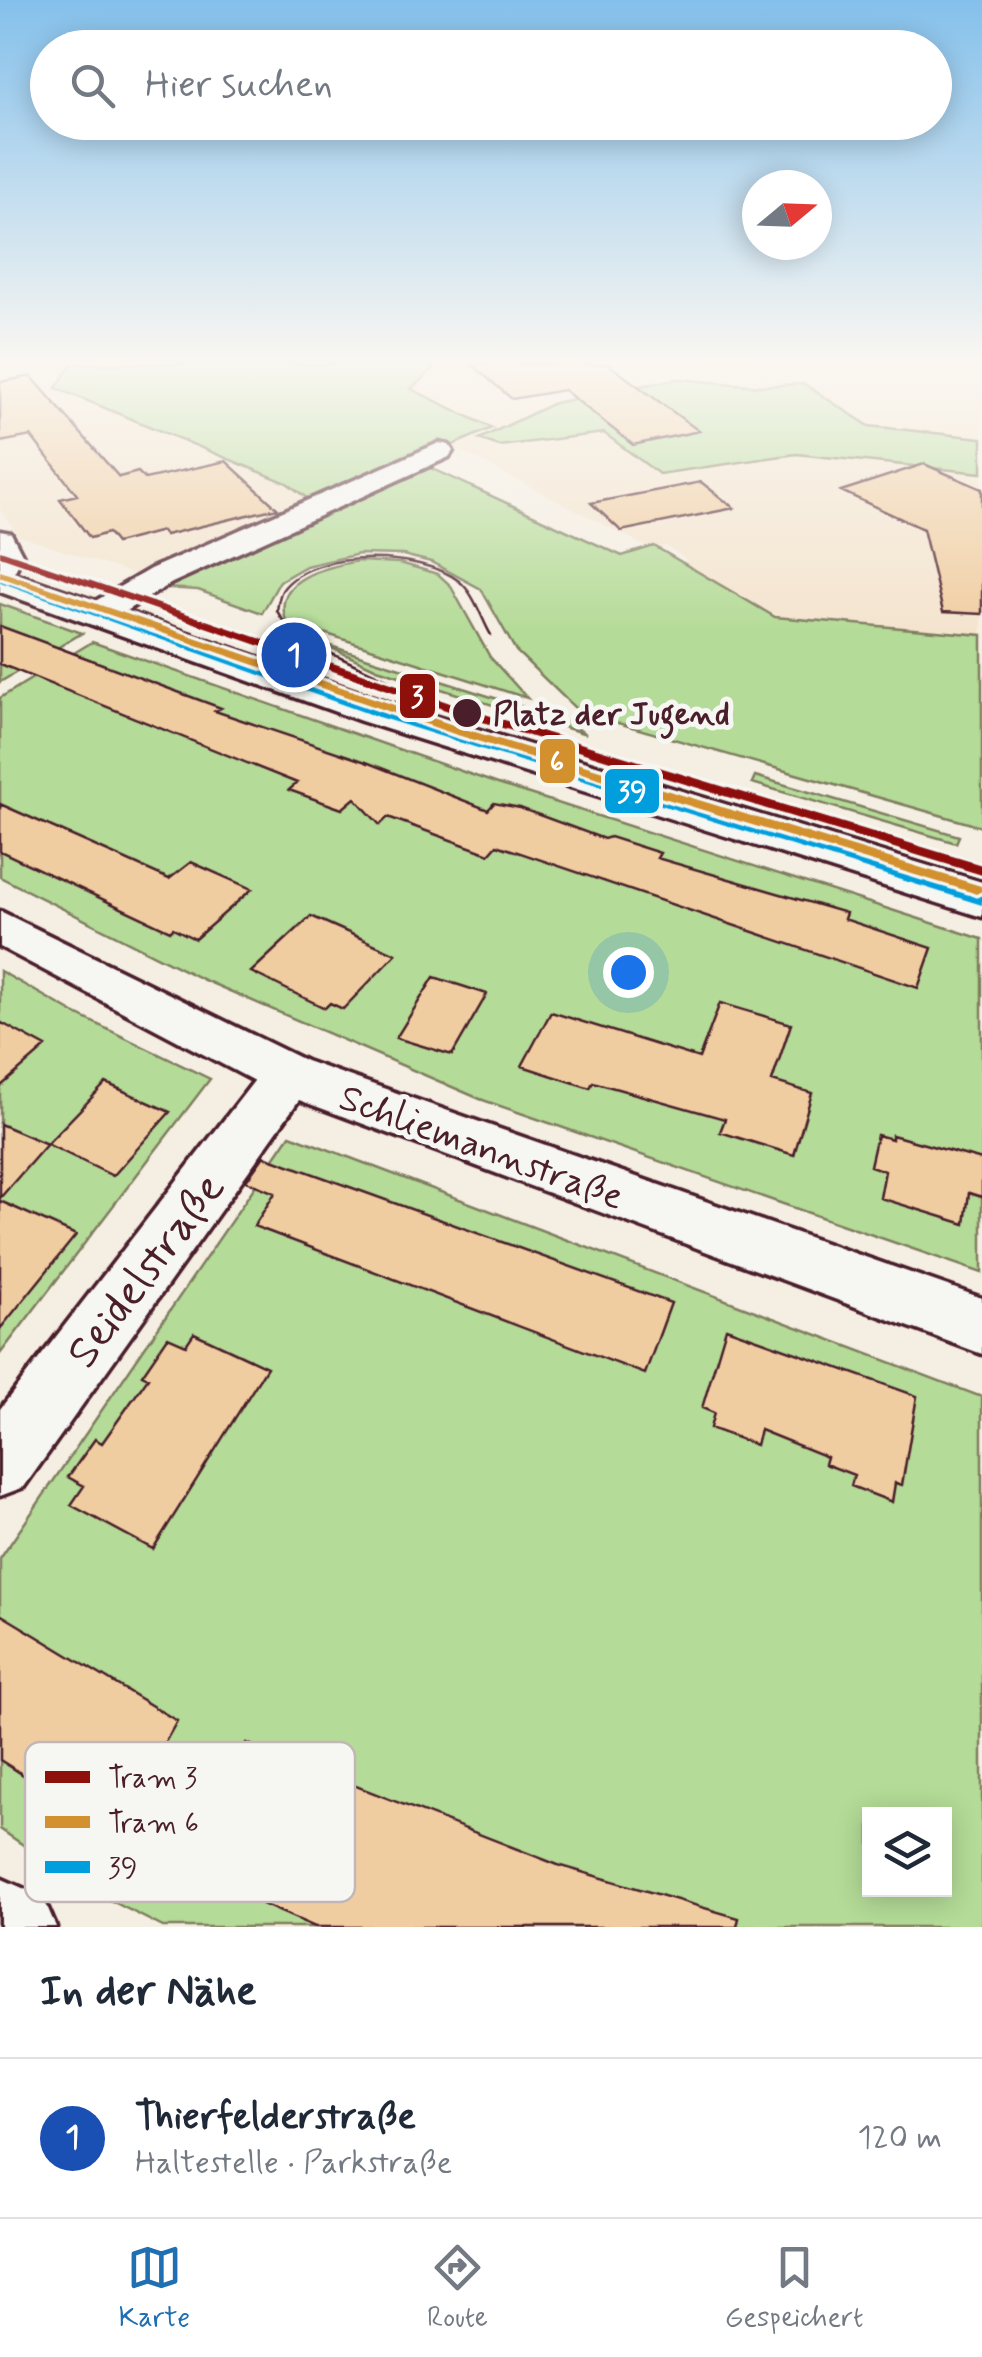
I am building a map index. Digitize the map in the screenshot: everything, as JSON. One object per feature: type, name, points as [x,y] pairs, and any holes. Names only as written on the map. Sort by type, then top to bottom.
[{"type":"main road","points":[[0,579],[376,712],[982,900]]},
{"type":"street","points":[[97,614],[162,576],[433,454]]},
{"type":"street","points":[[0,540],[7,556],[0,570]]},
{"type":"street","name":"Schliemannstraße","points":[[0,927],[288,1075],[982,1326]]},
{"type":"street","name":"Seidelstraße","points":[[0,1463],[288,1075]]},
{"type":"street","points":[[0,1920],[13,1927]]},
{"type":"shaded area","points":[[0,454],[423,454],[134,574],[19,536],[0,510]]},
{"type":"shaded area","points":[[466,454],[982,454],[982,635],[775,617],[681,564],[687,560],[666,546],[653,550]]},
{"type":"green space","points":[[216,454],[433,454],[316,505],[287,483]]},
{"type":"green space","points":[[632,454],[982,454],[982,473],[796,454],[659,474]]},
{"type":"green space","points":[[422,464],[622,556],[654,546],[775,617],[982,635],[982,827],[579,712],[516,651],[481,589],[431,562],[403,555],[359,554],[306,566],[280,581],[262,613],[198,590],[166,588]]},
{"type":"green space","points":[[359,561],[400,563],[438,574],[450,585],[490,657],[527,698],[286,621],[284,606],[294,584],[318,571]]},
{"type":"green space","points":[[0,604],[82,633],[0,682]]},
{"type":"green space","points":[[92,642],[498,784],[982,939],[982,1273],[480,1099],[204,980],[0,877],[0,698]]},
{"type":"green space","points":[[321,643],[561,719],[586,734],[377,669]]},
{"type":"green space","points":[[755,776],[959,836],[956,843],[752,783]]},
{"type":"green space","points":[[0,971],[74,1013],[210,1079],[0,1354]]},
{"type":"green space","points":[[290,1135],[982,1397],[982,1927],[163,1927],[114,1902],[355,1902],[355,1742],[25,1742],[25,1846],[0,1829],[0,1559]]},
{"type":"building","points":[[45,454],[99,454],[119,477],[138,472],[145,479],[226,461],[277,508],[116,543],[108,533],[90,538],[60,499],[77,495]]},
{"type":"building","points":[[924,464],[982,489],[982,614],[943,612],[923,529],[841,491]]},
{"type":"building","points":[[701,482],[734,508],[621,531],[591,503]]},
{"type":"building","points":[[0,626],[221,708],[215,711],[366,762],[488,810],[494,803],[520,808],[604,839],[610,837],[660,853],[657,858],[846,913],[844,919],[932,948],[918,988],[497,845],[489,854],[388,817],[380,825],[355,798],[342,809],[289,790],[297,783],[0,664]]},
{"type":"building","points":[[0,804],[169,879],[191,862],[252,889],[195,939],[173,928],[170,931],[0,851]]},
{"type":"building","points":[[311,916],[396,954],[343,1009],[330,1003],[325,1008],[251,972]]},
{"type":"building","points":[[434,977],[487,994],[452,1055],[396,1038]]},
{"type":"building","points":[[720,1003],[791,1024],[772,1081],[812,1093],[794,1155],[720,1132],[725,1119],[593,1082],[590,1088],[522,1066],[551,1012],[699,1058]]},
{"type":"building","points":[[0,1022],[46,1047],[0,1087]]},
{"type":"building","points":[[106,1083],[170,1112],[113,1176],[47,1144]]},
{"type":"building","points":[[0,1124],[47,1144],[0,1198]]},
{"type":"building","points":[[877,1135],[892,1139],[892,1135],[982,1160],[982,1197],[969,1193],[965,1224],[880,1198],[885,1171],[870,1166]]},
{"type":"building","points":[[264,1156],[671,1303],[645,1374],[254,1226],[275,1193],[246,1181]]},
{"type":"building","points":[[0,1201],[76,1235],[0,1329]]},
{"type":"building","points":[[726,1328],[917,1396],[902,1485],[895,1483],[892,1502],[851,1486],[854,1475],[825,1464],[827,1457],[760,1430],[756,1445],[710,1428],[714,1413],[702,1408]]},
{"type":"building","points":[[194,1333],[267,1367],[153,1549],[71,1505],[84,1486],[68,1477],[95,1439],[102,1443],[148,1378],[142,1375],[168,1337],[186,1345]]},
{"type":"building","points":[[0,1614],[177,1721],[165,1742],[25,1742],[25,1776],[0,1760]]},
{"type":"building","points":[[355,1786],[558,1865],[739,1918],[737,1927],[315,1927],[257,1902],[355,1902]]},
{"type":"tram line","name":"3","points":[[0,553],[464,712],[982,870]]},
{"type":"tram line","points":[[450,708],[293,636],[277,611],[282,591],[298,576],[318,566],[343,561],[395,560],[420,564],[442,571],[465,586],[491,635]]},
{"type":"tram line","name":"6","points":[[0,574],[458,731],[976,889]]},
{"type":"transit line","name":"39","points":[[0,579],[376,712],[982,900]]},
{"type":"place","name":"Thierfelderstraße","points":[[294,655]]},
{"type":"place","name":"Platz der Jugend","points":[[467,713]]}]
